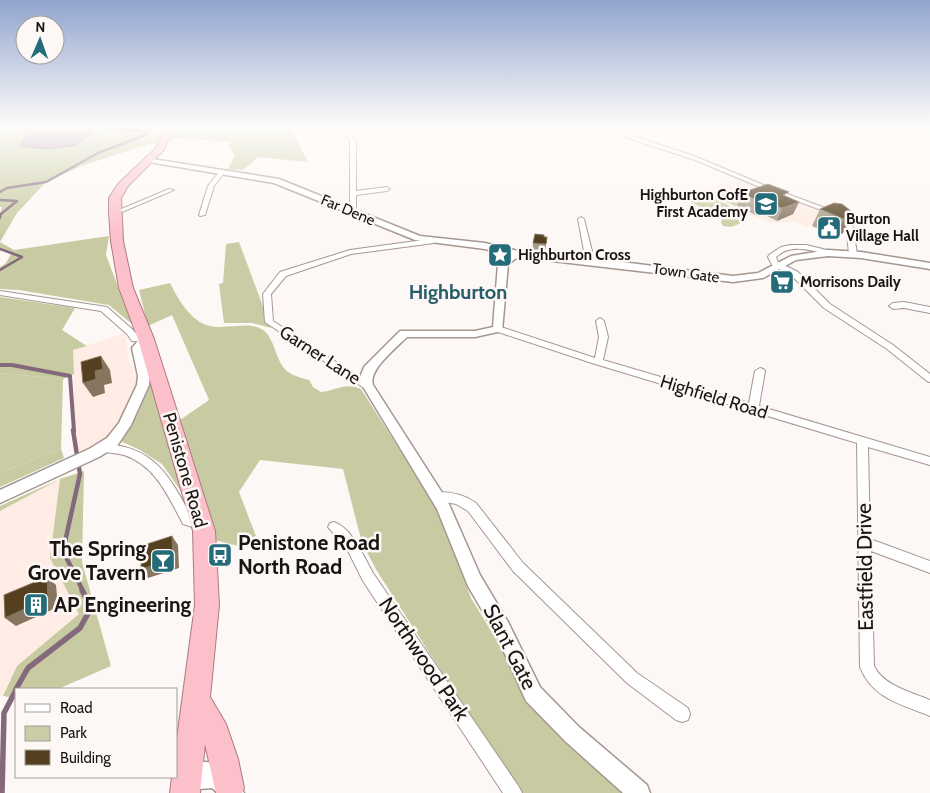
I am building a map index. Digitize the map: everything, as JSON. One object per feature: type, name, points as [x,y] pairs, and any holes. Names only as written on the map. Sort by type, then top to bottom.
[{"type":"highway","name":"Penistone Road","points":[[145,164],[123,184],[115,198],[114,213],[126,288],[146,339],[202,524],[207,605],[186,785]]},
{"type":"highway","points":[[196,699],[216,734],[224,759],[230,790]]},
{"type":"main road","points":[[186,785],[206,772],[220,777],[230,790]]},
{"type":"street","name":"Far Dene","points":[[173,164],[285,183],[403,234],[431,241],[486,246],[516,254]]},
{"type":"street","points":[[353,164],[353,212]]},
{"type":"street","points":[[709,164],[842,216],[849,222],[853,254]]},
{"type":"street","points":[[202,215],[211,186],[222,172]]},
{"type":"street","points":[[377,190],[382,181]]},
{"type":"street","points":[[353,193],[387,189]]},
{"type":"street","points":[[114,213],[171,190]]},
{"type":"street","points":[[581,219],[589,256]]},
{"type":"street","name":"Garner Lane","points":[[367,386],[269,322],[267,294],[283,274],[331,258],[350,252],[431,241]]},
{"type":"street","name":"Town Gate","points":[[516,254],[538,258],[589,256],[733,279],[760,276],[801,256],[828,253],[853,254],[930,266]]},
{"type":"street","points":[[367,386],[365,380],[368,370],[404,333],[474,334],[498,329],[503,264],[516,254]]},
{"type":"street","points":[[780,265],[795,274],[827,306],[890,347],[930,379]]},
{"type":"street","points":[[0,293],[104,310],[130,332],[135,339],[146,339]]},
{"type":"street","points":[[892,306],[904,305],[930,310]]},
{"type":"street","points":[[598,362],[605,340],[604,329],[600,321]]},
{"type":"street","name":"Highfield Road","points":[[498,329],[598,362],[930,461]]},
{"type":"street","points":[[0,497],[100,450],[120,432],[140,394],[144,376],[138,348],[146,339]]},
{"type":"street","points":[[753,409],[760,371]]},
{"type":"street","name":"Slant Gate","points":[[367,386],[438,497],[474,580],[502,628],[533,694],[572,734],[639,793]]},
{"type":"street","name":"Eastfield Drive","points":[[862,441],[867,668],[874,681],[883,687],[930,708]]},
{"type":"street","points":[[100,450],[124,450],[158,471],[188,520],[202,524]]},
{"type":"street","points":[[438,497],[464,500],[472,507],[518,567],[632,678],[682,714]]},
{"type":"street","name":"Northwood Park","points":[[334,527],[351,545],[368,577],[513,793]]},
{"type":"street","points":[[865,543],[930,567]]},
{"type":"shaded area","name":"Highburton CofE First Academy","points":[[742,179],[833,215],[807,227],[794,222],[772,223],[754,217],[708,194],[713,192],[706,189]]},
{"type":"shaded area","points":[[125,333],[129,360],[139,381],[136,390],[115,432],[75,459],[73,350]]},
{"type":"shaded area","points":[[60,479],[50,558],[79,614],[17,666],[3,696],[0,695],[0,511]]},
{"type":"green space","points":[[0,164],[87,164],[45,183],[17,213],[0,242],[0,213],[2,207],[0,207]]},
{"type":"green space","points":[[230,164],[250,164],[243,170],[228,169]]},
{"type":"green space","points":[[744,187],[763,196],[735,206],[715,197]]},
{"type":"green space","points":[[711,191],[706,195],[734,209],[736,212],[733,217],[744,222],[731,227],[723,226],[722,218],[683,198]]},
{"type":"green space","points":[[109,236],[106,255],[132,324],[109,305],[19,290],[0,289],[0,267],[6,263],[11,254],[0,250],[0,242],[14,250]]},
{"type":"green space","points":[[239,242],[271,328],[252,323],[224,323],[219,284],[223,283],[226,244]]},
{"type":"green space","points":[[170,283],[186,309],[203,324],[216,327],[250,326],[265,331],[284,368],[293,375],[309,380],[313,387],[321,392],[350,386],[361,389],[439,512],[471,598],[506,655],[525,699],[630,793],[519,793],[377,571],[362,543],[343,469],[260,460],[239,492],[256,536],[243,547],[214,540],[180,420],[209,400],[172,315],[148,326],[139,290]]},
{"type":"green space","points":[[0,297],[75,308],[62,330],[87,346],[73,350],[74,374],[63,379],[0,373]]},
{"type":"green space","points":[[0,373],[63,379],[61,449],[0,473]]},
{"type":"green space","points":[[151,376],[183,494],[162,464],[140,450],[120,441],[125,436],[150,383]]},
{"type":"green space","points":[[61,449],[64,458],[0,487],[0,473]]},
{"type":"green space","points":[[84,471],[82,562],[111,666],[60,688],[15,688],[15,698],[3,696],[17,666],[79,614],[50,558],[60,479]]},
{"type":"green space","points":[[60,479],[0,511],[0,506]]},
{"type":"building","points":[[768,184],[789,192],[783,195],[799,202],[782,208],[768,202],[763,203],[741,193]]},
{"type":"building","points":[[834,203],[842,204],[851,211],[852,216],[844,219],[820,209]]},
{"type":"building","points":[[535,234],[547,237],[546,244],[533,243]]},
{"type":"building","points":[[101,356],[103,369],[95,371],[96,379],[83,383],[81,362]]},
{"type":"building","points":[[172,536],[173,560],[141,569],[141,546]]},
{"type":"building","points":[[47,577],[48,598],[5,618],[4,595]]},
{"type":"waterway","points":[[0,192],[7,188],[46,182],[78,164]]},
{"type":"waterway","points":[[0,200],[17,201],[1,214],[0,218]]},
{"type":"waterway","points":[[0,249],[22,257],[0,270]]},
{"type":"waterway","points":[[0,365],[12,365],[70,376],[74,431]]},
{"type":"waterway","points":[[73,430],[80,474],[63,551],[83,591]]},
{"type":"waterway","points":[[17,688],[28,668],[80,628],[91,608],[82,590]]},
{"type":"waterway","points":[[2,793],[4,713],[15,692]]},
{"type":"place","name":"Highburton CofE First Academy","points":[[766,204]]},
{"type":"place","name":"Burton Village Hall","points":[[829,228]]},
{"type":"place","name":"Highburton Cross","points":[[500,255]]},
{"type":"place","name":"Morrisons Daily","points":[[782,282]]},
{"type":"place","name":"Penistone Road North Road","points":[[220,555]]},
{"type":"place","name":"The Spring Grove Tavern","points":[[163,561]]},
{"type":"place","name":"AP Engineering","points":[[36,605]]},
{"type":"district","name":"Highburton","points":[[458,292]]}]
